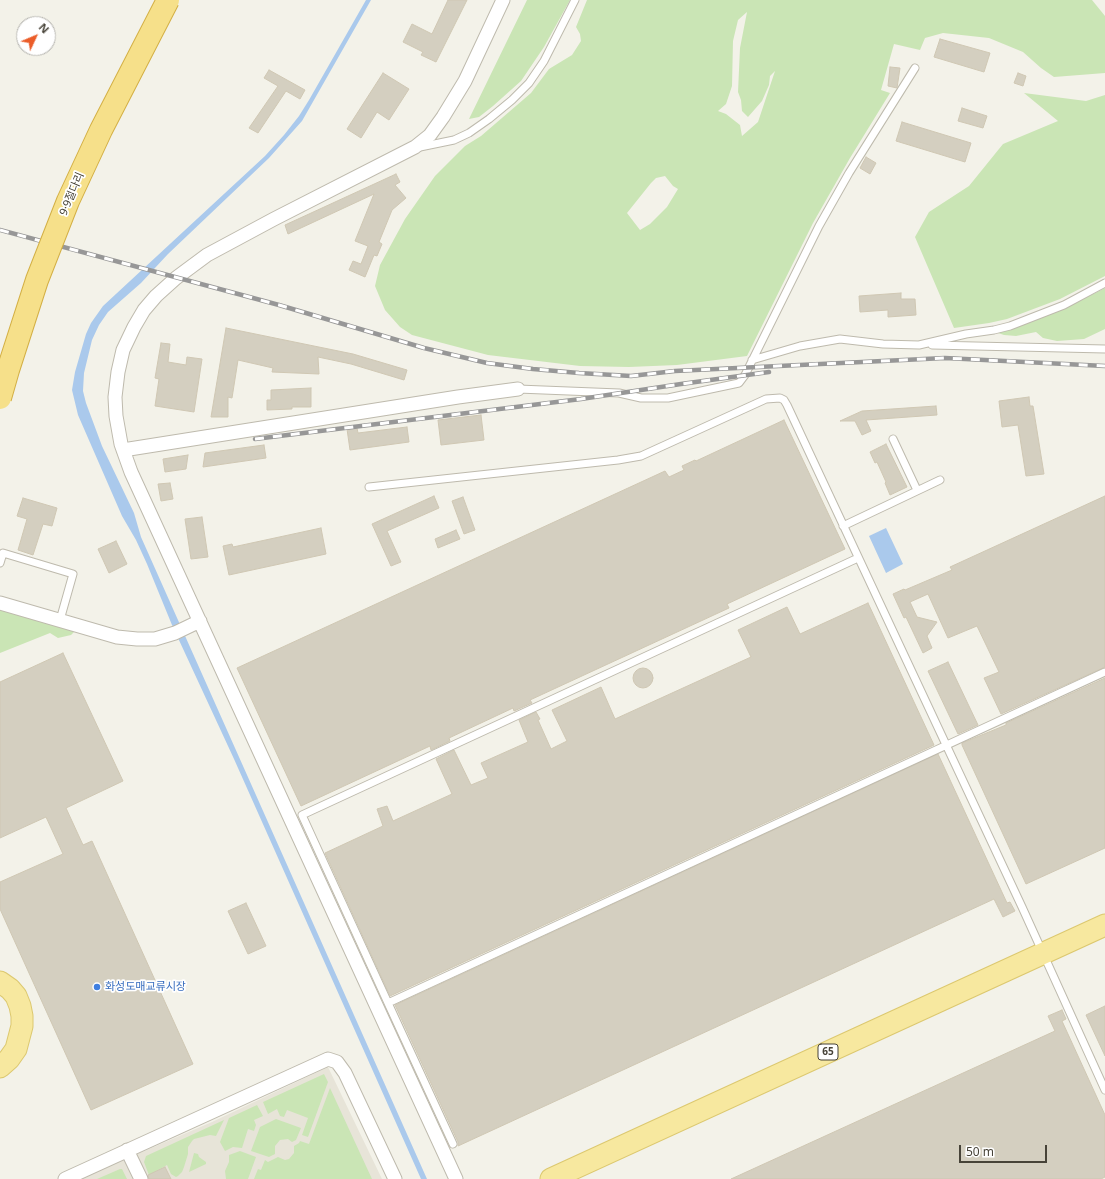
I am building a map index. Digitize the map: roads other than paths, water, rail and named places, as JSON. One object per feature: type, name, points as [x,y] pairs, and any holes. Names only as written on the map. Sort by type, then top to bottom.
[{"type":"highway","name":"9·9절다리","points":[[0,349],[24,276],[55,196],[88,124],[152,0]]},
{"type":"highway","name":"9·9절다리","points":[[0,398],[37,280],[68,201],[101,130],[168,0]]},
{"type":"main road","name":"65","points":[[551,1179],[1105,925]]},
{"type":"main road","points":[[0,982],[10,989],[16,996],[22,1016],[22,1026],[16,1049],[9,1059],[0,1067]]},
{"type":"street","points":[[456,1179],[131,472],[123,450],[116,416],[115,397],[118,372],[123,350],[134,326],[144,310],[156,296],[176,278],[207,255],[415,147],[430,135],[465,81],[504,0]]},
{"type":"street","points":[[123,450],[518,389]]},
{"type":"street","points":[[0,603],[118,637],[155,640],[180,631],[200,621]]},
{"type":"street","points":[[65,1179],[328,1059],[337,1062],[341,1066],[395,1179]]},
{"type":"street","points":[[127,1150],[141,1179]]},
{"type":"lane","points":[[415,147],[454,140],[469,133],[512,100],[529,83],[544,61],[575,0]]},
{"type":"lane","points":[[518,389],[619,393],[641,398],[668,398],[739,383],[745,375],[819,226],[849,173],[915,68]]},
{"type":"lane","points":[[919,345],[1010,326],[1064,305],[1105,283]]},
{"type":"lane","points":[[752,360],[800,346],[840,339],[883,344],[1105,349]]},
{"type":"lane","points":[[369,487],[610,461],[641,456],[766,399],[780,398],[787,405],[848,523],[858,558],[1022,907],[1105,1090]]},
{"type":"lane","points":[[893,439],[917,490]]},
{"type":"lane","points":[[848,523],[940,480]]},
{"type":"lane","points":[[0,562],[3,552],[72,574],[60,620]]},
{"type":"lane","points":[[453,1144],[302,815],[858,558]]},
{"type":"lane","points":[[388,1002],[1105,672]]},
{"type":"water","points":[[366,0],[371,0],[302,121],[269,158],[168,254],[141,283],[108,312],[99,325],[92,340],[84,373],[83,391],[102,446],[134,513],[141,537],[427,1179],[421,1179],[234,759],[172,625],[147,564],[136,540],[122,516],[78,415],[72,390],[75,372],[86,334],[91,323],[103,306],[265,156],[284,135],[309,100]]},
{"type":"water","points":[[886,528],[903,564],[886,573],[869,536]]},
{"type":"railway","points":[[0,230],[279,305],[424,348],[487,363],[533,369],[631,376],[675,371],[945,358],[1105,366]]},
{"type":"railway","points":[[255,439],[581,399],[769,372]]},
{"type":"place","name":"화성도매교류시장","points":[[97,987]]}]
